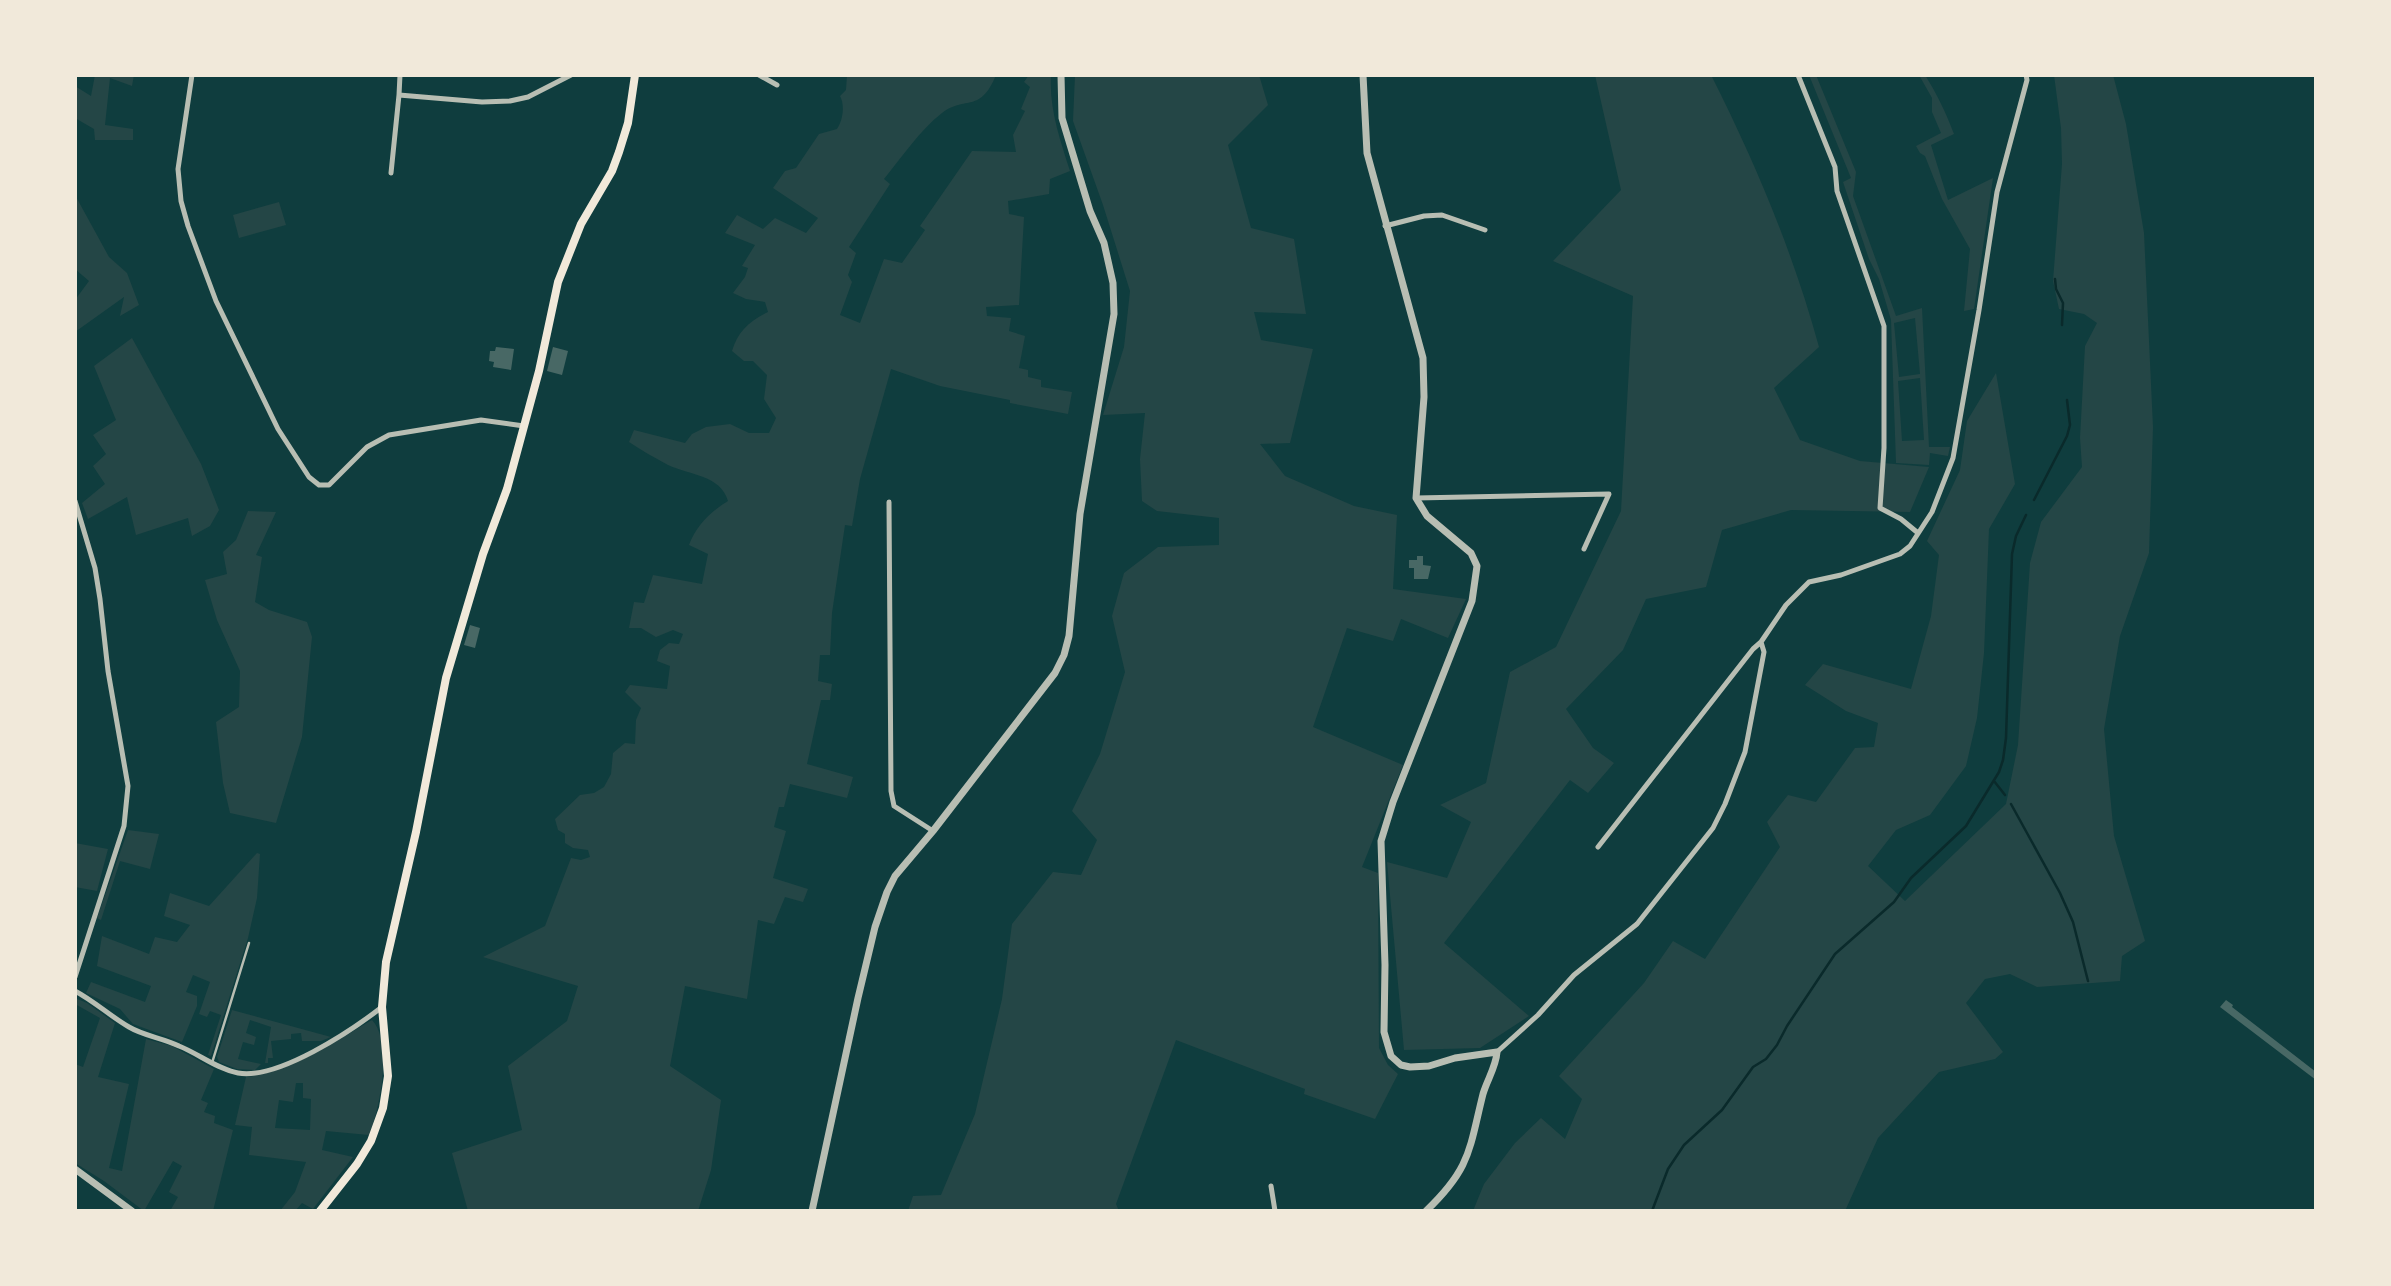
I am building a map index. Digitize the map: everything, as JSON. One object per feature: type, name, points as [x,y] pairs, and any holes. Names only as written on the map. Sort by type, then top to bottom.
[{"type":"main road","points":[[320,1211],[357,1164],[379,1125],[388,1076],[382,1007],[386,962],[416,832],[446,678],[483,554],[505,498],[539,371],[558,282],[582,223],[612,171],[628,123],[635,75]]},
{"type":"street","points":[[192,75],[178,169],[181,201],[188,226],[216,301],[237,347],[278,429],[309,477],[319,485],[329,485],[368,447],[388,435],[481,420],[524,426]]},
{"type":"street","points":[[391,173],[400,75]]},
{"type":"street","points":[[399,95],[482,102],[510,101],[528,97],[571,75]]},
{"type":"street","points":[[759,75],[778,85]]},
{"type":"street","points":[[812,1211],[875,927],[887,892],[895,876],[1055,673],[1069,636],[1080,514],[1114,314],[1113,283],[1104,243],[1090,211],[1062,118],[1061,75]]},
{"type":"street","points":[[1363,75],[1367,153],[1423,358],[1424,397],[1416,498],[1427,516],[1471,553],[1476,566],[1472,601],[1392,802],[1381,841],[1384,1032],[1391,1056],[1401,1065],[1409,1067],[1429,1066],[1455,1058],[1497,1052]]},
{"type":"street","points":[[1798,75],[1835,167],[1837,191],[1884,326],[1884,449],[1880,508],[1901,519],[1918,533]]},
{"type":"street","points":[[1598,847],[1753,649],[1762,642],[1786,605],[1809,582],[1841,575],[1900,554],[1910,546],[1932,512],[1953,457],[1997,192],[2027,80],[2026,75]]},
{"type":"street","points":[[1385,226],[1424,216],[1442,215],[1485,229]]},
{"type":"street","points":[[1416,498],[1609,494],[1584,549]]},
{"type":"street","points":[[75,501],[95,568],[108,671],[128,786],[124,826],[75,977]]},
{"type":"street","points":[[889,502],[891,791],[894,806],[933,831]]},
{"type":"street","points":[[1426,1211],[1451,1186],[1470,1151],[1483,1092],[1497,1052],[1538,1015],[1574,975],[1637,924],[1713,828],[1745,752],[1764,652],[1762,642]]},
{"type":"street","points":[[75,991],[134,1030],[176,1044],[212,1063],[242,1074],[275,1069],[353,1029],[382,1007]]},
{"type":"street","points":[[75,1169],[132,1211]]},
{"type":"street","points":[[1271,1186],[1275,1211]]},
{"type":"lane","points":[[212,1063],[249,943]]},
{"type":"shaded area","points":[[95,75],[134,75],[132,86],[110,78],[105,125],[133,129],[133,140],[95,140],[94,129],[75,118],[75,86],[91,96]]},
{"type":"shaded area","points":[[847,75],[996,75],[984,95],[972,102],[951,108],[934,120],[884,179],[890,184],[849,247],[856,253],[848,275],[852,282],[840,315],[860,323],[884,259],[902,263],[925,230],[920,226],[972,151],[1016,152],[1013,135],[1025,111],[1021,109],[1030,87],[1024,82],[1029,75],[1051,75],[1053,112],[1070,171],[1050,179],[1049,194],[1008,201],[1009,214],[1024,217],[1019,305],[986,307],[987,316],[1011,318],[1009,331],[1025,336],[1019,368],[1028,370],[1028,377],[1041,380],[1041,387],[1072,392],[1068,414],[940,386],[891,369],[860,479],[852,526],[845,525],[832,613],[830,655],[820,655],[818,681],[832,684],[830,700],[821,700],[807,764],[853,777],[847,798],[790,784],[784,807],[779,807],[774,827],[786,831],[773,878],[808,889],[803,902],[785,897],[774,924],[758,920],[747,999],[685,986],[670,1066],[721,1100],[711,1170],[698,1211],[468,1211],[452,1153],[522,1130],[508,1066],[567,1021],[578,986],[483,957],[545,926],[571,858],[581,860],[590,857],[588,850],[573,848],[565,843],[565,834],[558,830],[555,819],[580,795],[594,793],[604,787],[611,774],[613,753],[625,743],[635,744],[636,720],[641,708],[625,692],[630,685],[667,689],[670,666],[657,661],[660,650],[669,643],[679,644],[683,634],[673,630],[656,637],[641,628],[629,628],[634,602],[644,603],[653,575],[702,584],[708,554],[689,545],[704,520],[728,501],[719,486],[711,481],[668,465],[629,442],[634,430],[685,443],[692,434],[706,427],[730,424],[749,433],[769,433],[776,418],[764,399],[767,375],[753,361],[744,361],[732,351],[745,327],[768,312],[765,302],[746,299],[733,293],[745,277],[748,268],[742,266],[755,245],[725,233],[737,215],[763,229],[775,218],[806,233],[818,218],[773,188],[785,171],[796,168],[819,134],[837,129],[843,113],[840,96],[846,90]]},
{"type":"shaded area","points":[[1075,75],[1259,75],[1268,105],[1228,145],[1251,228],[1294,239],[1306,314],[1254,312],[1261,340],[1313,349],[1290,443],[1260,444],[1285,476],[1354,506],[1397,515],[1393,589],[1466,599],[1448,638],[1401,619],[1393,641],[1347,628],[1313,727],[1403,765],[1362,867],[1378,873],[1379,1048],[1388,1065],[1398,1074],[1375,1119],[1304,1094],[1305,1089],[1176,1040],[1116,1204],[1119,1211],[908,1211],[913,1196],[941,1195],[975,1114],[1002,999],[1012,924],[1053,872],[1081,875],[1097,840],[1072,811],[1100,754],[1125,672],[1112,616],[1124,573],[1158,547],[1219,545],[1219,518],[1157,511],[1142,501],[1140,459],[1145,413],[1103,415],[1124,347],[1130,291],[1073,121]]},
{"type":"shaded area","points":[[1595,75],[1711,75],[1772,208],[1819,347],[1774,388],[1800,440],[1860,461],[1929,467],[1910,512],[1791,510],[1722,530],[1706,587],[1646,599],[1623,650],[1566,709],[1593,748],[1614,763],[1588,793],[1570,780],[1444,943],[1529,1016],[1480,1048],[1404,1050],[1387,862],[1447,878],[1471,822],[1440,805],[1486,783],[1510,672],[1556,647],[1621,511],[1633,296],[1553,261],[1621,190]]},
{"type":"shaded area","points":[[1809,75],[1816,75],[1856,172],[1853,196],[1896,316],[1922,308],[1929,447],[1950,447],[1948,456],[1930,453],[1929,465],[1896,463],[1891,320],[1879,279],[1869,259],[1843,182],[1851,178]],"holes":[[[1915,318],[1920,374],[1899,377],[1894,323]],[[1920,378],[1924,440],[1902,441],[1898,381]]]},
{"type":"shaded area","points":[[1919,75],[1925,75],[1954,134],[1931,145],[1948,200],[1993,178],[1974,309],[1964,311],[1970,249],[1942,199],[1925,156],[1916,146],[1941,133],[1932,112],[1932,98]]},
{"type":"shaded area","points":[[2054,75],[2113,75],[2126,124],[2144,233],[2153,427],[2149,553],[2120,636],[2104,729],[2114,836],[2145,941],[2122,956],[2120,981],[2037,987],[2010,974],[1985,979],[1966,1003],[2003,1052],[1995,1059],[1939,1072],[1878,1138],[1845,1211],[1473,1211],[1484,1184],[1515,1143],[1541,1118],[1565,1139],[1582,1099],[1559,1076],[1644,983],[1673,941],[1705,959],[1780,847],[1767,822],[1788,795],[1816,802],[1855,748],[1874,747],[1878,723],[1846,711],[1805,685],[1823,664],[1911,689],[1931,616],[1939,555],[1927,541],[1960,470],[1967,421],[1996,373],[2015,484],[1989,529],[1984,653],[1977,718],[1966,766],[1930,815],[1896,830],[1868,866],[1905,901],[2006,804],[2018,745],[2030,563],[2041,522],[2082,467],[2080,438],[2085,346],[2097,323],[2084,314],[2059,309],[2053,281],[2062,164],[2061,128]]},
{"type":"shaded area","points":[[75,195],[109,257],[127,273],[139,305],[120,316],[124,297],[75,332],[75,300],[89,281],[75,269]]},
{"type":"shaded area","points":[[279,202],[286,225],[239,238],[233,215]]},
{"type":"shaded area","points":[[132,338],[201,464],[219,510],[210,526],[192,536],[188,518],[136,535],[127,497],[88,519],[82,503],[105,484],[93,466],[106,454],[93,435],[116,420],[94,366]]},
{"type":"shaded area","points":[[248,511],[276,512],[256,555],[262,557],[255,602],[269,610],[307,622],[312,637],[302,737],[276,823],[230,813],[223,783],[216,722],[239,707],[240,671],[217,620],[205,580],[227,574],[223,552],[236,540]]},
{"type":"shaded area","points":[[128,830],[159,834],[150,869],[120,861],[101,920],[97,918]]},
{"type":"shaded area","points":[[75,843],[108,849],[97,891],[75,887]]},
{"type":"shaded area","points":[[257,853],[260,854],[257,898],[248,938],[211,1056],[208,1055],[221,1015],[210,1011],[207,1017],[199,1014],[210,982],[193,975],[186,992],[197,996],[197,1006],[182,1042],[133,1024],[120,1009],[86,993],[91,982],[145,1002],[151,986],[97,966],[102,936],[149,954],[155,937],[177,942],[190,925],[164,916],[170,893],[209,906]]},
{"type":"shaded area","points":[[75,998],[87,1003],[115,1023],[98,1077],[129,1084],[109,1168],[122,1171],[146,1039],[172,1046],[214,1069],[201,1100],[208,1103],[204,1112],[215,1116],[214,1123],[233,1130],[213,1211],[170,1211],[178,1197],[169,1192],[182,1166],[173,1161],[144,1211],[75,1163],[75,1064],[83,1067],[100,1018],[75,1004]]},
{"type":"shaded area","points":[[232,1010],[331,1037],[321,1041],[302,1041],[301,1033],[291,1034],[291,1039],[271,1041],[273,1058],[268,1058],[268,1063],[265,1063],[271,1027],[250,1020],[246,1033],[256,1037],[254,1045],[243,1042],[238,1059],[261,1064],[255,1070],[237,1069],[219,1062],[217,1057]]},
{"type":"shaded area","points":[[372,1020],[382,1044],[383,1059],[380,1093],[369,1135],[326,1131],[322,1150],[353,1157],[313,1209],[302,1203],[295,1211],[280,1211],[295,1192],[306,1162],[249,1155],[252,1127],[235,1125],[246,1077],[280,1069],[296,1062]],"holes":[[[296,1083],[303,1083],[303,1098],[311,1099],[310,1130],[275,1128],[279,1100],[293,1102]]]},
{"type":"building","points":[[496,347],[514,349],[511,370],[493,367],[494,362],[489,361],[490,351],[495,351]]},
{"type":"building","points":[[553,347],[568,351],[562,375],[547,371]]},
{"type":"building","points":[[1417,556],[1423,556],[1423,565],[1431,566],[1428,579],[1414,579],[1414,568],[1409,568],[1409,560],[1417,560]]},
{"type":"building","points":[[470,625],[480,628],[475,648],[464,645]]},
{"type":"building","points":[[2226,1000],[2316,1072],[2316,1080],[2220,1007]]},
{"type":"waterway","points":[[2055,279],[2056,289],[2063,303],[2062,325]]},
{"type":"waterway","points":[[2034,500],[2067,436],[2070,425],[2067,400]]},
{"type":"waterway","points":[[1652,1211],[1668,1169],[1684,1145],[1722,1110],[1753,1067],[1766,1059],[1835,954],[1894,902],[1911,878],[1966,826],[1999,772],[2006,738],[2012,554],[2016,536],[2026,515]]},
{"type":"waterway","points":[[1994,781],[2005,795]]},
{"type":"waterway","points":[[2011,804],[2073,922],[2088,981]]}]
